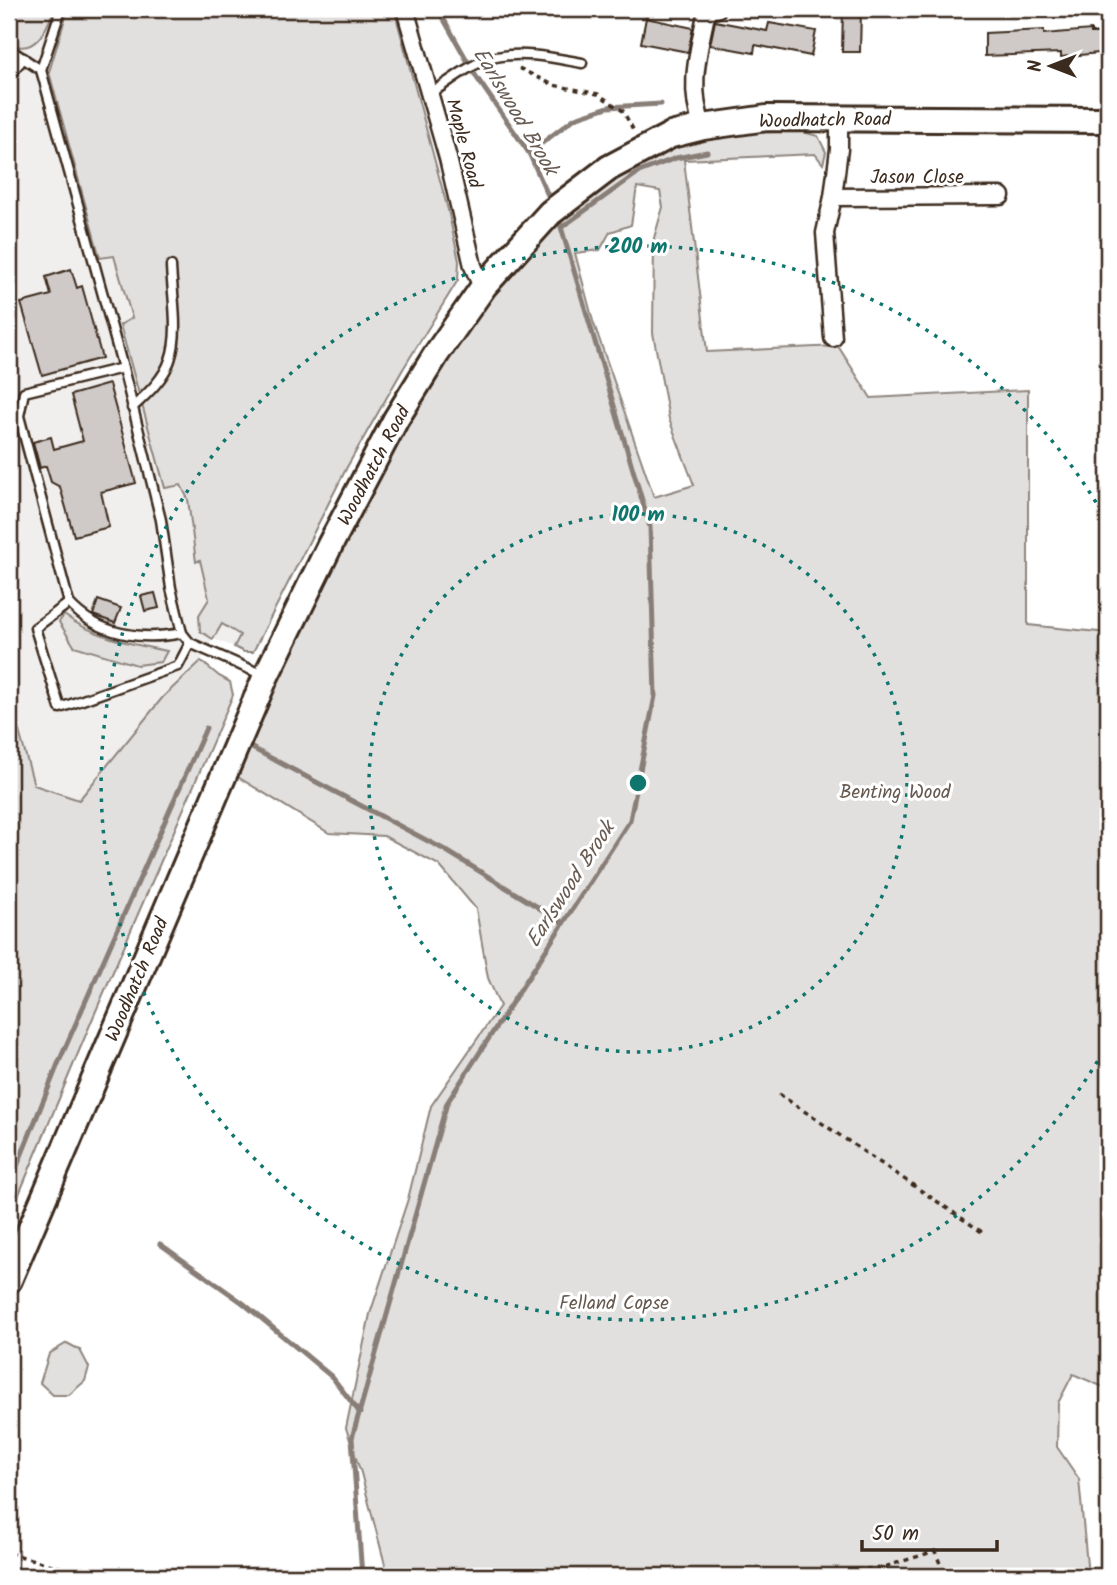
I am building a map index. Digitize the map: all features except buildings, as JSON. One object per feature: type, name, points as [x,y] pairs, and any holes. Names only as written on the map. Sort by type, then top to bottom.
[{"type":"main road","name":"Woodhatch Road","points":[[9,1279],[266,676],[330,544],[396,419],[437,353],[484,286],[559,206],[609,168],[643,148],[671,135],[703,127],[768,118],[1108,120]]},
{"type":"street","name":"Maple Road","points":[[405,9],[430,94],[473,266],[478,280],[484,286]]},
{"type":"street","points":[[703,127],[696,110],[694,72],[712,10]]},
{"type":"street","points":[[833,338],[825,233],[839,149],[839,118]]},
{"type":"street","name":"Jason Close","points":[[833,197],[1001,196]]},
{"type":"lane","points":[[61,9],[41,70],[123,368],[160,520],[182,634],[190,643],[266,676]]},
{"type":"lane","points":[[9,49],[41,70]]},
{"type":"lane","points":[[430,94],[481,62],[496,57],[528,54],[582,62]]},
{"type":"lane","points":[[9,75],[24,58]]},
{"type":"lane","points":[[132,408],[154,386],[170,361],[174,335],[171,266]]},
{"type":"lane","points":[[123,368],[24,393],[19,416],[68,603],[81,617],[107,630],[156,638],[182,634]]},
{"type":"lane","points":[[68,603],[35,628],[60,708],[178,667],[190,643]]},
{"type":"path","points":[[496,57],[553,85],[598,94],[623,111]]},
{"type":"path","points":[[779,1094],[982,1232]]},
{"type":"path","points":[[776,1576],[881,1568],[935,1551],[945,1576]]},
{"type":"path","points":[[9,1553],[91,1576]]},
{"type":"shaded area","points":[[9,9],[377,9],[222,624],[240,635],[234,647],[213,639],[201,661],[219,676],[9,1169]]},
{"type":"green space","points":[[9,9],[54,9],[39,39],[33,44],[18,46],[9,43]]},
{"type":"green space","points":[[68,9],[394,9],[448,210],[459,261],[458,280],[347,467],[253,652],[244,652],[234,647],[240,635],[222,624],[213,639],[200,631],[199,615],[209,599],[200,560],[196,562],[188,499],[181,485],[165,488],[120,325],[132,318],[114,256],[100,258],[49,72]]},
{"type":"green space","points":[[799,131],[818,136],[826,152],[823,164],[815,154],[684,160],[707,352],[838,346],[871,398],[1028,390],[1028,625],[1108,633],[1108,1389],[1073,1374],[1058,1403],[1057,1447],[1079,1479],[1088,1576],[388,1576],[361,1473],[346,1428],[370,1314],[408,1199],[431,1106],[500,1006],[488,978],[476,909],[439,865],[384,836],[329,833],[233,774],[333,558],[429,379],[497,283],[586,197],[654,154],[704,140],[745,133]],"holes":[[[637,187],[660,191],[663,207],[654,238],[653,333],[669,419],[694,485],[654,497],[593,321],[575,253],[600,250],[610,232],[631,225]]]},
{"type":"green space","points":[[64,615],[100,634],[167,651],[161,662],[137,665],[74,646],[59,622]]},
{"type":"green space","points":[[201,661],[230,682],[233,695],[9,1218],[9,735],[19,731],[34,785],[79,800],[163,697]]},
{"type":"green space","points":[[67,1343],[80,1350],[89,1367],[85,1381],[69,1395],[53,1395],[40,1383],[49,1354]]},
{"type":"waterway","name":"Earlswood Brook","points":[[438,9],[477,78],[529,153],[551,202]]},
{"type":"waterway","points":[[529,153],[575,118],[608,107],[661,104]]},
{"type":"waterway","points":[[562,227],[639,172],[676,158],[707,152]]},
{"type":"waterway","name":"Earlswood Brook","points":[[362,1576],[352,1438],[447,1103],[630,820],[655,696],[650,527],[558,217]]},
{"type":"waterway","points":[[9,1186],[58,1064],[206,728]]},
{"type":"waterway","points":[[250,747],[445,850],[562,922]]},
{"type":"waterway","points":[[160,1244],[243,1303],[332,1377],[360,1413]]},
{"type":"park label","name":"Benting Wood","points":[[895,791]]},
{"type":"park label","name":"Felland Copse","points":[[614,1302]]}]
